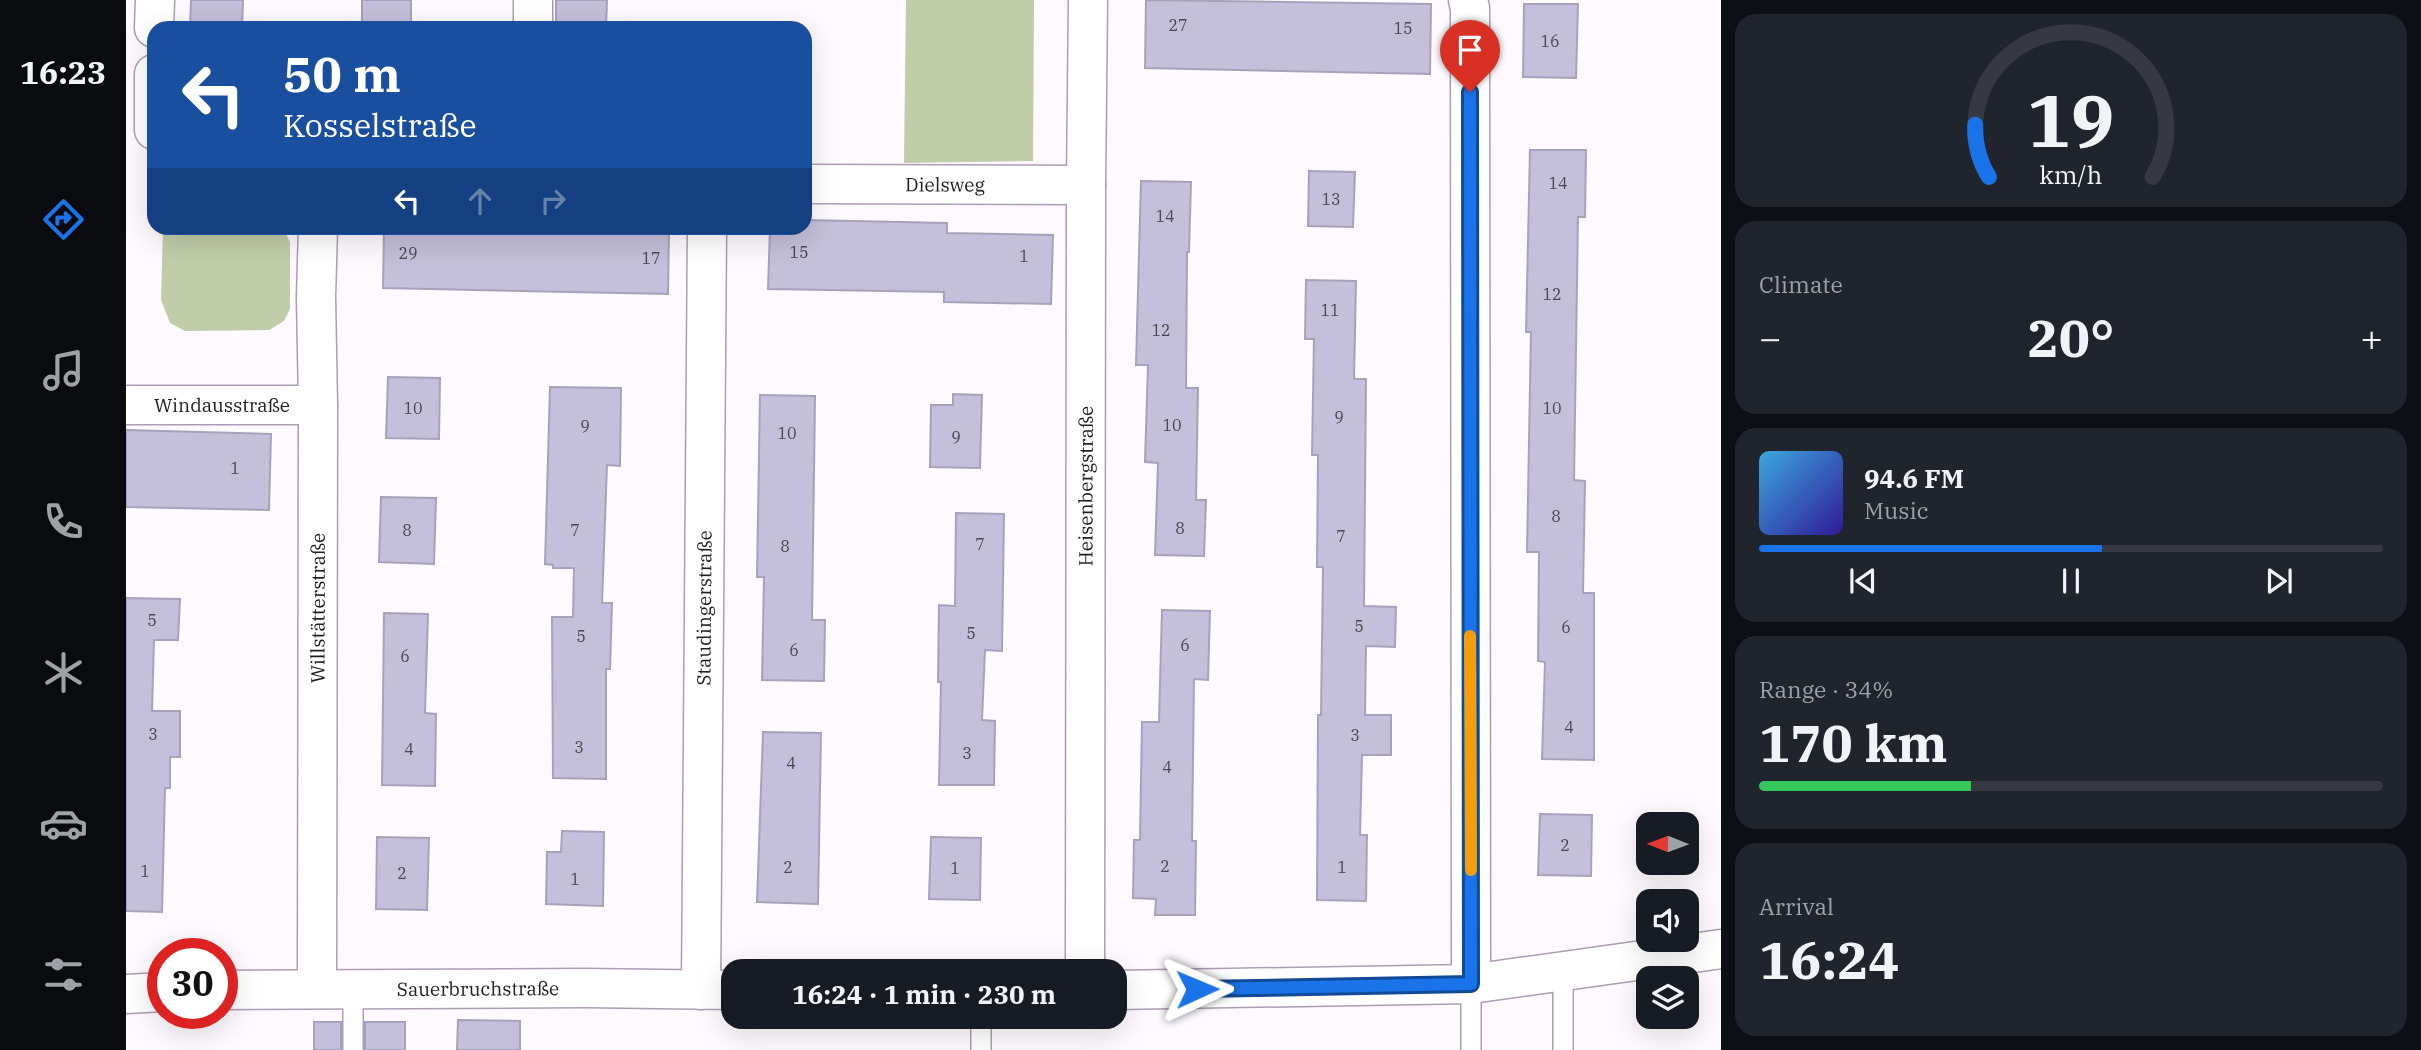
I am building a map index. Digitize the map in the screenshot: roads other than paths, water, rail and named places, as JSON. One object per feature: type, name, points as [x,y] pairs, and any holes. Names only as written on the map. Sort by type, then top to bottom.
[{"type":"street","points":[[154,21],[155,0]]},
{"type":"street","points":[[533,0],[533,21]]},
{"type":"street","name":"Heisenbergstraße","points":[[1085,959],[1088,0]]},
{"type":"street","points":[[1468,0],[1471,984]]},
{"type":"street","name":"Dielsweg","points":[[812,184],[1086,185]]},
{"type":"street","name":"Willstätterstraße","points":[[318,235],[318,405],[335,988]]},
{"type":"street","name":"Staudingerstraße","points":[[707,235],[717,990]]},
{"type":"street","name":"Windausstraße","points":[[126,405],[318,405]]},
{"type":"street","points":[[1127,990],[1471,984],[1721,949]]},
{"type":"street","name":"Sauerbruchstraße","points":[[238,990],[717,990]]},
{"type":"street","points":[[126,994],[147,993]]},
{"type":"lane","points":[[1563,972],[1563,1050]]},
{"type":"lane","points":[[1471,984],[1471,1050]]},
{"type":"lane","points":[[335,988],[353,1050]]},
{"type":"lane","points":[[981,1029],[981,1050]]}]
